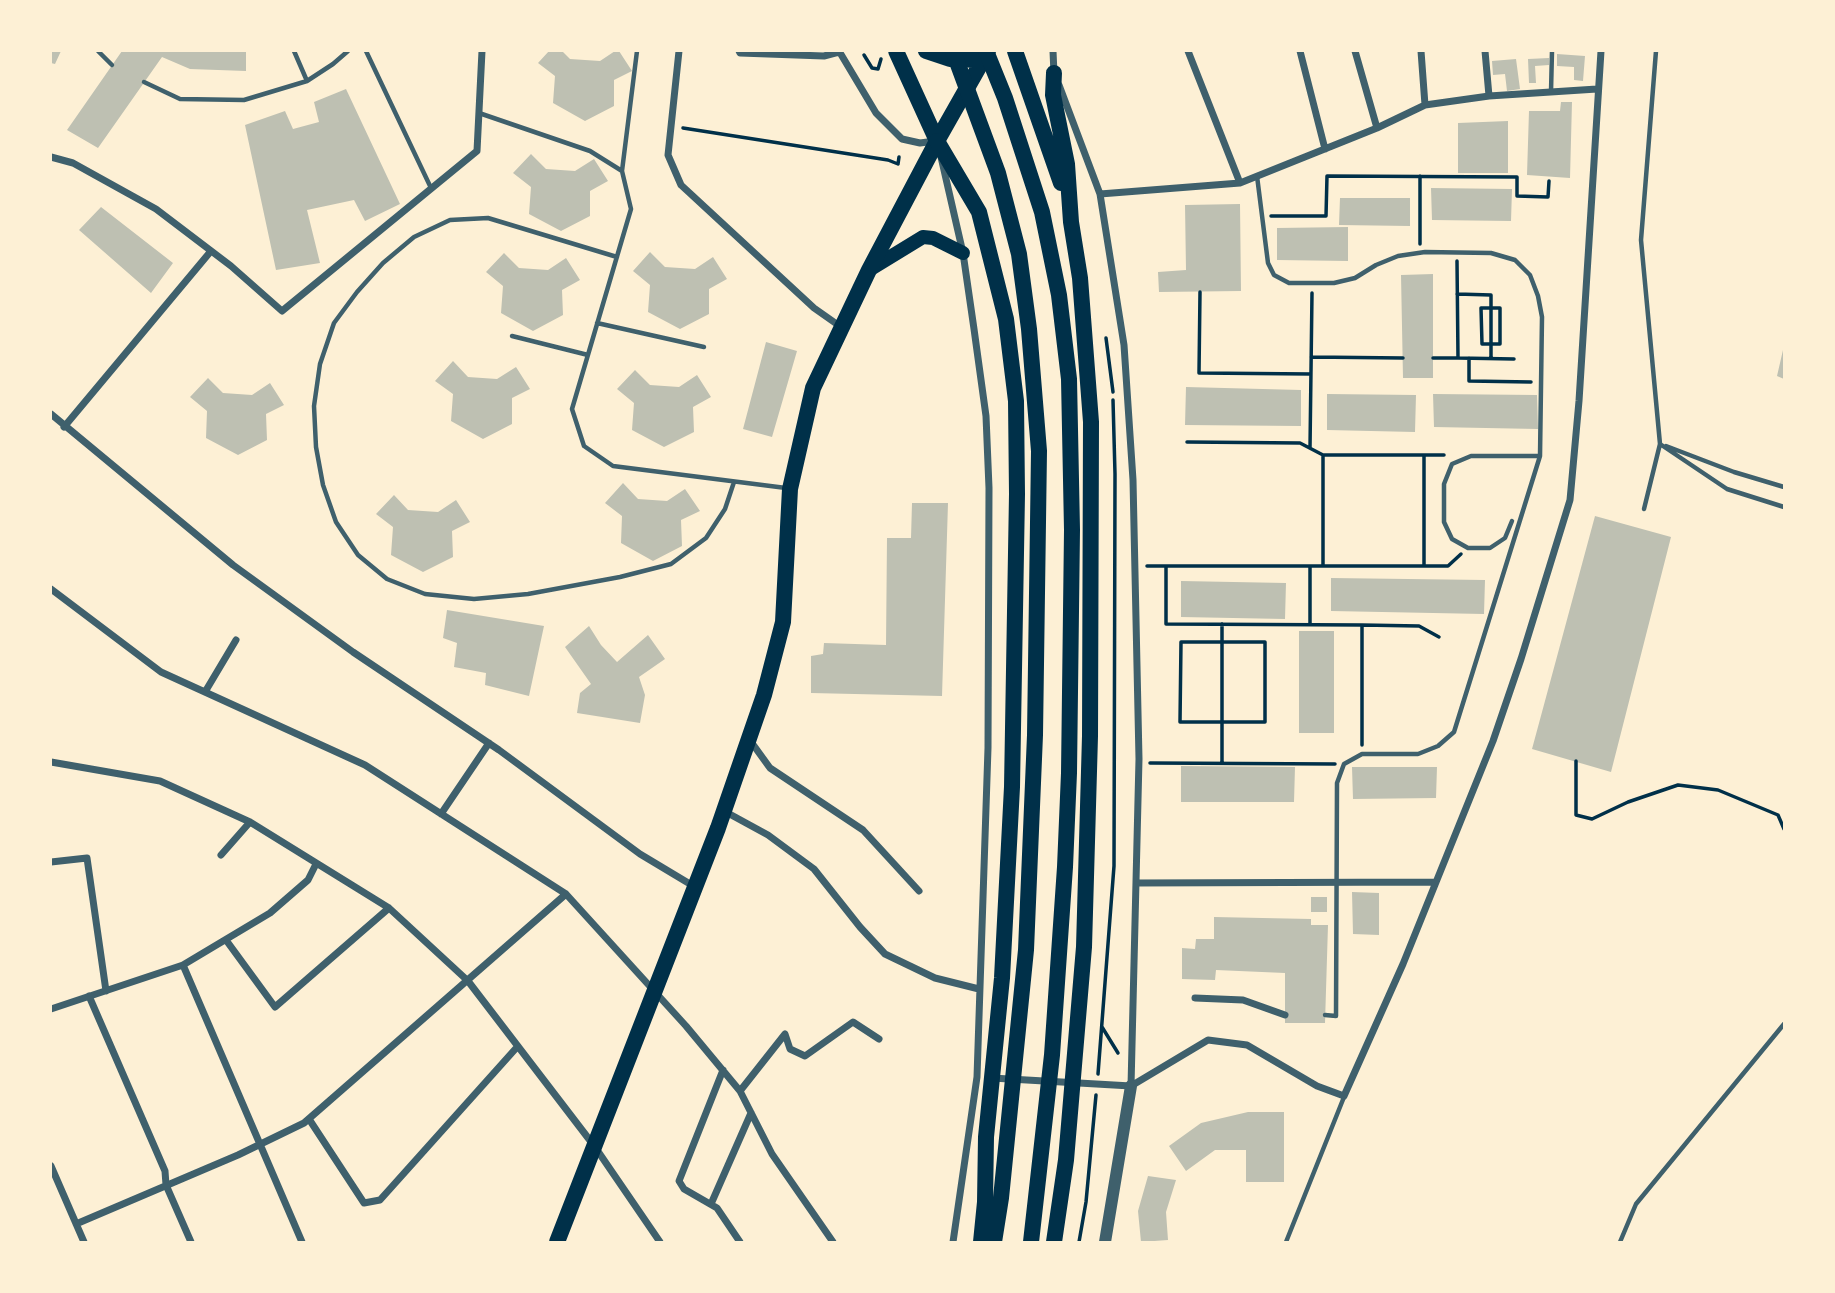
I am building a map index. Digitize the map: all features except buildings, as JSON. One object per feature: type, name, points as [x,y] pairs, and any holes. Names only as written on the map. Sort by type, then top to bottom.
[{"type":"main road","points":[[895,51],[937,141],[979,212],[1006,318],[1016,401],[1012,787],[1002,978],[986,1137],[981,1242]]},
{"type":"main road","points":[[926,51],[952,55],[985,54]]},
{"type":"main road","points":[[1015,51],[1058,170],[1071,222],[1080,278],[1091,422],[1090,736],[1084,947],[1066,1160],[1054,1242]]},
{"type":"main road","points":[[556,1242],[695,887],[764,695],[783,622],[790,489],[813,388],[869,270],[985,54]]},
{"type":"main road","points":[[985,54],[1022,146],[1048,235],[1065,335],[1070,415],[1069,773],[1065,867],[1052,1055],[1031,1242]]},
{"type":"main road","points":[[952,55],[998,173],[1019,254],[1029,328],[1039,451],[1035,735],[1026,950],[1002,1198],[994,1242]]},
{"type":"main road","points":[[1054,73],[1053,95],[1067,164],[1071,222]]},
{"type":"main road","points":[[869,270],[922,237],[933,238],[963,253]]},
{"type":"street","points":[[53,160],[73,163],[156,209],[282,311],[477,151],[482,51]]},
{"type":"street","points":[[679,51],[669,125],[668,155],[681,185],[814,308],[842,327]]},
{"type":"street","points":[[739,51],[824,56],[839,51],[876,113],[902,139],[920,143],[937,141],[963,253],[986,416],[989,488],[988,748],[977,1077],[953,1242]]},
{"type":"street","points":[[1053,51],[1054,73],[1100,194],[1124,345],[1133,480],[1139,763],[1131,1081],[1105,1242]]},
{"type":"street","points":[[1188,51],[1240,183]]},
{"type":"street","points":[[1300,51],[1325,149]]},
{"type":"street","points":[[1355,51],[1377,128]]},
{"type":"street","points":[[1421,51],[1425,105]]},
{"type":"street","points":[[1485,51],[1489,96]]},
{"type":"street","points":[[977,1077],[1131,1081],[1208,1040],[1247,1045],[1317,1086],[1344,1096],[1403,964],[1505,706],[1570,500],[1581,375],[1601,51]]},
{"type":"street","points":[[1100,194],[1240,183],[1377,128],[1425,105],[1489,96],[1597,89]]},
{"type":"street","points":[[64,426],[211,251]]},
{"type":"street","points":[[51,414],[233,565],[353,652],[489,743],[640,854],[695,887]]},
{"type":"street","points":[[51,589],[161,672],[365,765],[566,894],[686,1026],[740,1091],[772,1154],[833,1242]]},
{"type":"street","points":[[205,692],[236,640]]},
{"type":"street","points":[[748,738],[770,768],[863,830],[919,891]]},
{"type":"street","points":[[441,814],[489,743]]},
{"type":"street","points":[[51,762],[159,781],[250,822],[389,908],[468,981],[595,1147],[660,1242]]},
{"type":"street","points":[[724,810],[768,835],[814,869],[885,954],[935,978],[979,989]]},
{"type":"street","points":[[221,855],[250,822]]},
{"type":"street","points":[[51,862],[87,858],[106,991]]},
{"type":"street","points":[[51,1009],[183,965],[270,914],[308,880],[316,864]]},
{"type":"street","points":[[1136,883],[1436,882]]},
{"type":"street","points":[[76,1224],[258,1145],[309,1119],[566,894]]},
{"type":"street","points":[[226,940],[275,1007],[389,908]]},
{"type":"street","points":[[183,965],[258,1145],[302,1242]]},
{"type":"street","points":[[89,996],[165,1171],[166,1185],[191,1242]]},
{"type":"street","points":[[1195,999],[1243,1000],[1285,1015]]},
{"type":"street","points":[[740,1091],[785,1034],[790,1049],[805,1056],[853,1022],[879,1039]]},
{"type":"street","points":[[309,1119],[364,1203],[380,1200],[517,1046]]},
{"type":"street","points":[[723,1070],[679,1181],[684,1189],[717,1208],[740,1242]]},
{"type":"street","points":[[711,1204],[751,1113]]},
{"type":"street","points":[[51,1166],[84,1242]]},
{"type":"lane","points":[[98,51],[112,65]]},
{"type":"lane","points":[[294,51],[307,81]]},
{"type":"lane","points":[[144,82],[180,99],[244,100],[307,81],[348,51]]},
{"type":"lane","points":[[366,51],[431,188]]},
{"type":"lane","points":[[637,51],[622,172],[631,209],[572,409],[584,446],[613,466],[790,489]]},
{"type":"lane","points":[[1551,92],[1552,51]]},
{"type":"lane","points":[[1644,509],[1660,444],[1641,240],[1656,51]]},
{"type":"lane","points":[[479,113],[590,150],[622,172]]},
{"type":"lane","points":[[1257,175],[1268,263],[1273,275],[1289,282],[1334,284],[1355,278],[1398,256],[1419,253],[1492,253],[1515,260],[1530,275],[1542,317],[1540,456],[1454,733],[1438,746],[1418,754],[1362,754],[1344,764],[1337,783],[1336,1016],[1325,1015]]},
{"type":"lane","points":[[617,257],[488,218],[450,220],[414,237],[383,262],[334,323],[320,364],[314,406],[316,447],[323,485],[336,523],[358,555],[387,579],[425,594],[474,599],[528,594],[620,577],[671,564],[706,538],[725,509],[733,482]]},
{"type":"lane","points":[[597,323],[704,347]]},
{"type":"lane","points":[[512,336],[588,355]]},
{"type":"lane","points":[[1660,444],[1734,472],[1784,487]]},
{"type":"lane","points":[[1660,444],[1727,489],[1784,507]]},
{"type":"lane","points":[[1512,521],[1505,538],[1490,548],[1468,548],[1452,538],[1444,523],[1444,484],[1452,464],[1471,456],[1540,456]]},
{"type":"lane","points":[[1620,1242],[1636,1204],[1784,1024]]},
{"type":"lane","points":[[1286,1242],[1344,1096]]},
{"type":"path","points":[[864,55],[872,68],[878,69]]},
{"type":"path","points":[[669,125],[888,160],[898,164],[899,157]]},
{"type":"path","points":[[1262,216],[1326,216],[1326,176],[1517,177],[1517,196],[1548,197],[1549,181]]},
{"type":"path","points":[[1419,253],[1420,176]]},
{"type":"path","points":[[1457,252],[1458,358]]},
{"type":"path","points":[[1310,448],[1312,283]]},
{"type":"path","points":[[1200,292],[1199,373],[1311,374]]},
{"type":"path","points":[[1457,294],[1491,295],[1491,358]]},
{"type":"path","points":[[1481,308],[1500,308],[1500,344],[1482,344],[1481,308]]},
{"type":"path","points":[[1079,1242],[1086,1202],[1114,866],[1115,474],[1113,396],[1106,338]]},
{"type":"path","points":[[1311,357],[1403,358]]},
{"type":"path","points":[[1433,358],[1514,359]]},
{"type":"path","points":[[1469,358],[1469,381],[1542,382]]},
{"type":"path","points":[[1187,442],[1300,443],[1323,455],[1471,456]]},
{"type":"path","points":[[1323,455],[1323,566]]},
{"type":"path","points":[[1424,455],[1424,566]]},
{"type":"path","points":[[1135,566],[1448,566],[1468,548]]},
{"type":"path","points":[[1166,566],[1166,624],[1419,626],[1439,637]]},
{"type":"path","points":[[1310,566],[1310,624]]},
{"type":"path","points":[[1222,624],[1222,763]]},
{"type":"path","points":[[1362,625],[1362,754]]},
{"type":"path","points":[[1181,642],[1265,642],[1265,722],[1222,722],[1180,722],[1181,642]]},
{"type":"path","points":[[1576,761],[1576,815],[1592,819],[1628,802],[1678,785],[1718,790],[1778,815],[1784,829]]},
{"type":"path","points":[[1139,763],[1344,764]]},
{"type":"path","points":[[1102,1027],[1131,1081]]},
{"type":"pier","points":[[963,51],[983,51],[1024,158],[1044,251],[1058,347],[1069,464],[1065,811],[1047,1078],[1026,1242],[1007,1242],[1015,1200],[1029,1074],[1046,810],[1056,465],[1027,255],[1008,165],[980,86]]}]
